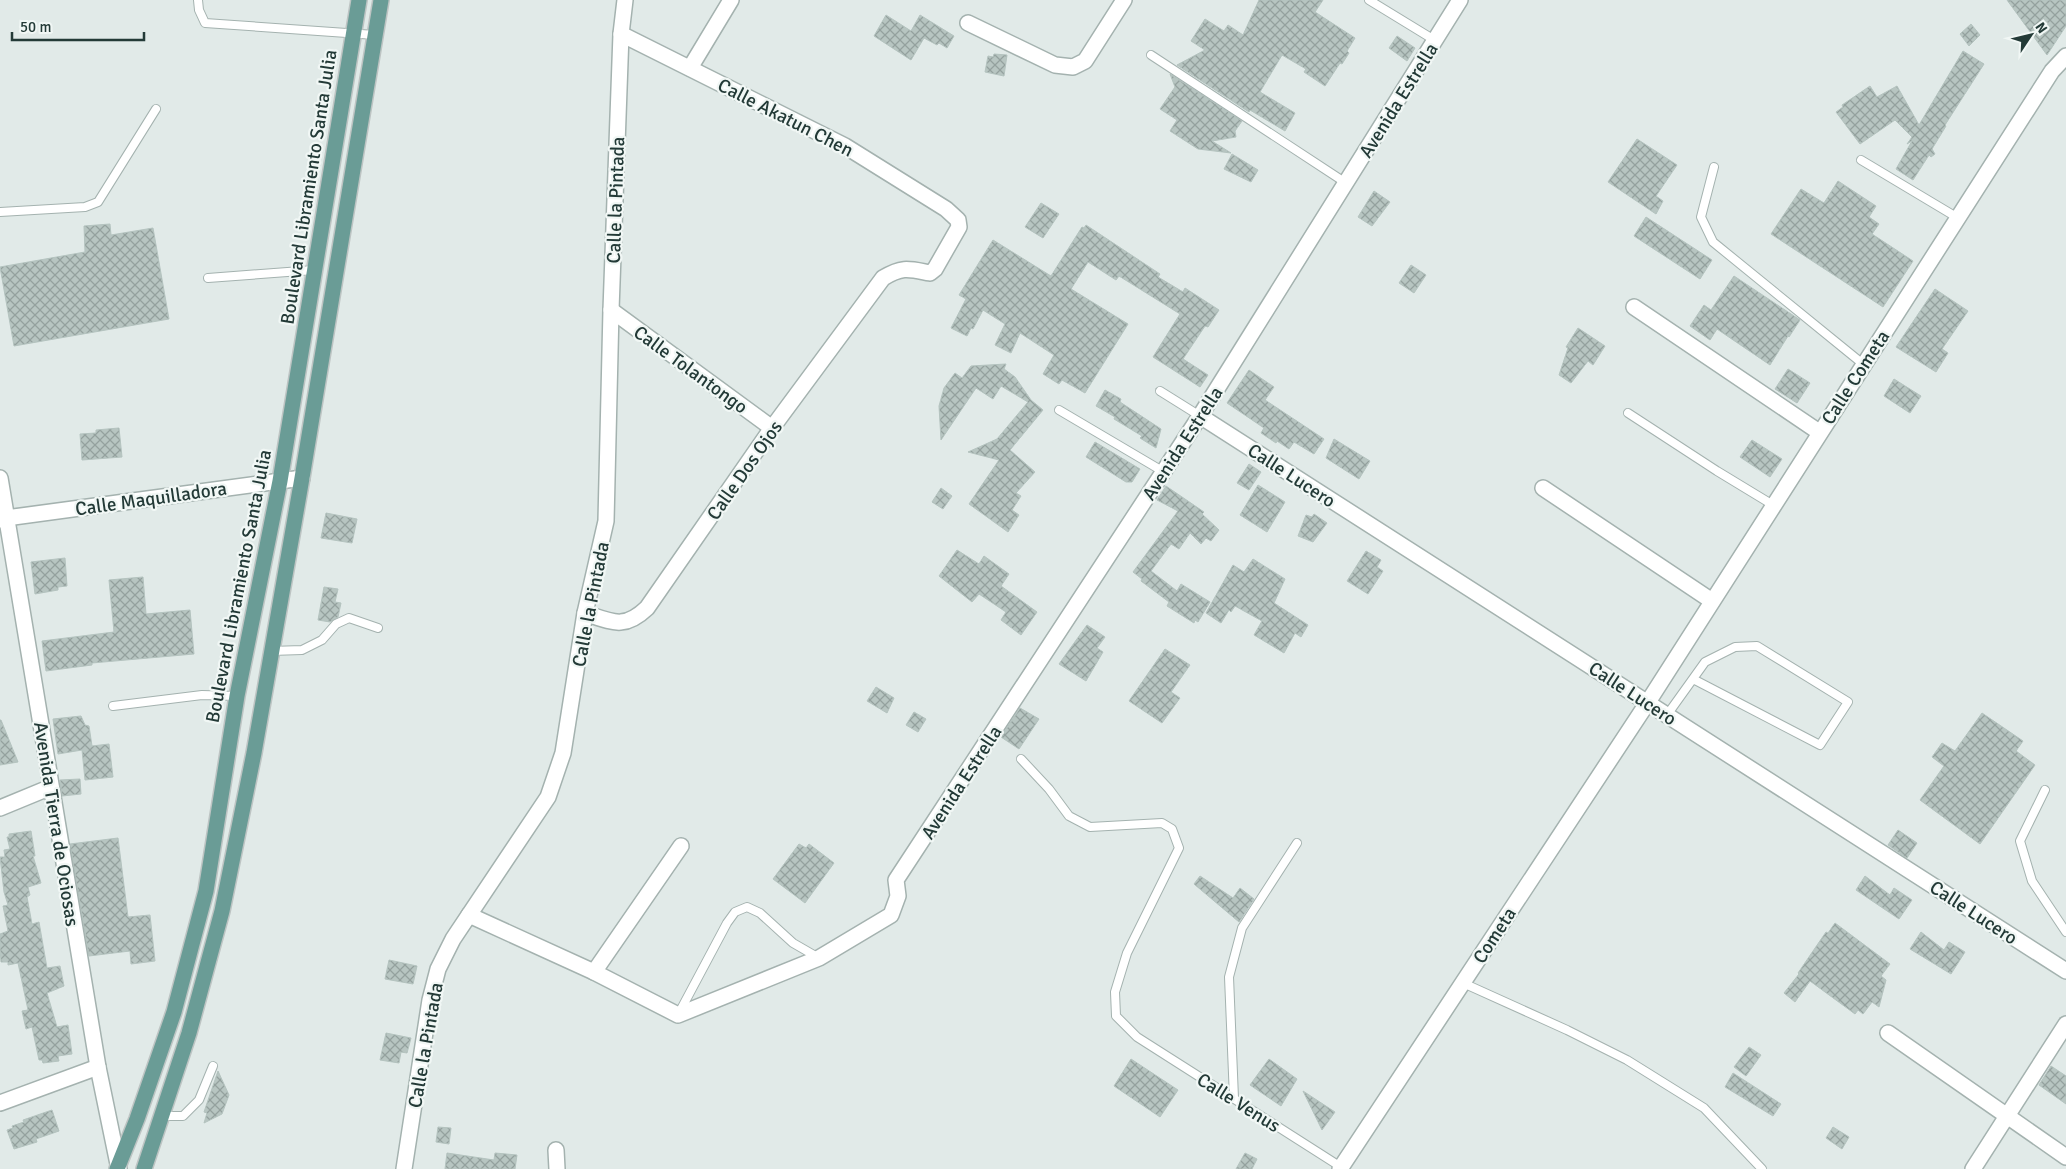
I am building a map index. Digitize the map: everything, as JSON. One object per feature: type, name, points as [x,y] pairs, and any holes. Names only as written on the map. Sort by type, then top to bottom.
[{"type":"main road","name":"Boulevard Libramiento Santa Julia","points":[[118,1169],[174,1012],[206,891],[237,696],[280,481],[359,0]]},
{"type":"main road","points":[[144,1169],[189,1033],[222,911],[254,753],[302,478],[381,0]]},
{"type":"street","name":"Calle la Pintada","points":[[404,1169],[430,1000],[438,969],[453,939],[548,797],[563,753],[585,613],[606,521],[621,34],[625,0]]},
{"type":"street","points":[[690,68],[731,0]]},
{"type":"street","points":[[968,23],[1055,65],[1073,67],[1085,62],[1124,0]]},
{"type":"street","name":"Avenida Estrella","points":[[820,958],[891,915],[898,896],[896,880],[1200,416],[1460,0]]},
{"type":"street","name":"Calle Akatun Chen","points":[[621,34],[845,146],[946,209],[958,220],[959,227],[935,269],[930,273],[905,268],[896,270],[883,278]]},
{"type":"street","name":"Calle Cometa","points":[[1648,702],[1819,432],[2052,71],[2066,56]]},
{"type":"street","name":"Calle Dos Ojos","points":[[585,613],[613,622],[625,623],[637,618],[647,608],[772,428],[883,278]]},
{"type":"street","points":[[1634,307],[1819,432]]},
{"type":"street","name":"Calle Tolantongo","points":[[611,310],[772,428]]},
{"type":"street","name":"Calle Lucero","points":[[1200,416],[2066,971]]},
{"type":"street","name":"Avenida Tierra de Ociosas","points":[[0,478],[3,519],[51,787],[98,1067],[118,1169]]},
{"type":"street","name":"Calle Maquilladora","points":[[3,519],[302,478]]},
{"type":"street","points":[[1543,488],[1712,601]]},
{"type":"street","name":"Cometa","points":[[1341,1168],[1648,702]]},
{"type":"street","points":[[0,808],[51,787]]},
{"type":"street","points":[[594,972],[681,846]]},
{"type":"street","points":[[469,915],[594,972],[678,1015],[820,958]]},
{"type":"street","points":[[1973,1169],[2066,1024]]},
{"type":"street","points":[[1888,1033],[2066,1157]]},
{"type":"street","points":[[0,1103],[98,1067]]},
{"type":"street","points":[[556,1150],[556,1169]]},
{"type":"lane","points":[[198,0],[199,10],[205,23],[375,36]]},
{"type":"lane","points":[[1369,0],[1436,41]]},
{"type":"lane","points":[[1151,55],[1346,183]]},
{"type":"lane","points":[[0,212],[85,207],[98,202],[156,109]]},
{"type":"lane","points":[[1861,160],[1958,218]]},
{"type":"lane","points":[[1714,167],[1701,217],[1713,242],[1863,364]]},
{"type":"lane","points":[[208,278],[314,270]]},
{"type":"lane","points":[[1160,391],[1200,416]]},
{"type":"lane","points":[[1059,410],[1164,472]]},
{"type":"lane","points":[[1628,412],[1717,471],[1773,505]]},
{"type":"lane","points":[[271,651],[302,650],[322,640],[336,624],[349,618],[378,628]]},
{"type":"lane","points":[[1667,714],[1705,662],[1735,647],[1757,646],[1848,702],[1820,745],[1693,679]]},
{"type":"lane","points":[[113,706],[202,695],[237,696]]},
{"type":"lane","name":"Calle Venus","points":[[1021,759],[1049,789],[1068,816],[1090,828],[1162,823],[1172,829],[1179,848],[1127,953],[1115,992],[1116,1016],[1137,1037],[1341,1168]]},
{"type":"lane","points":[[2045,790],[2020,841],[2032,881],[2066,932]]},
{"type":"lane","points":[[1234,1098],[1229,976],[1242,928],[1298,843]]},
{"type":"lane","points":[[678,1015],[734,912],[747,907],[760,913],[793,943],[820,958]]},
{"type":"lane","points":[[1463,983],[1567,1030],[1627,1060],[1697,1103],[1762,1169]]},
{"type":"lane","points":[[163,1116],[184,1116],[199,1100],[213,1066]]},
{"type":"building","points":[[1259,0],[1323,0],[1315,12],[1355,38],[1347,51],[1349,53],[1325,86],[1304,72],[1306,69],[1282,55],[1260,92],[1295,113],[1285,131],[1250,110],[1249,112],[1177,65],[1205,50],[1191,41],[1205,19],[1224,31],[1228,25],[1243,35]]},
{"type":"building","points":[[2007,0],[2066,0],[2066,26],[2047,55]]},
{"type":"building","points":[[886,15],[911,31],[920,15],[954,36],[947,48],[924,38],[911,60],[874,36]]},
{"type":"building","points":[[1971,24],[1980,35],[1969,46],[1960,34]]},
{"type":"building","points":[[1397,36],[1415,48],[1407,61],[1389,48]]},
{"type":"building","points":[[1963,51],[1984,64],[1945,125],[1932,149],[1935,154],[1931,157],[1929,155],[1913,180],[1896,169],[1912,141],[1907,144],[1912,137],[1895,120],[1860,144],[1836,112],[1843,107],[1842,105],[1870,86],[1877,97],[1897,86],[1919,125]]},
{"type":"building","points":[[994,54],[1007,55],[1004,76],[985,72],[988,56],[993,57]]},
{"type":"building","points":[[1170,74],[1242,121],[1235,131],[1236,137],[1212,141],[1231,153],[1198,149],[1170,131],[1177,120],[1160,109],[1175,87]]},
{"type":"building","points":[[1637,139],[1677,165],[1656,196],[1663,201],[1656,214],[1608,182]]},
{"type":"building","points":[[1232,154],[1258,170],[1251,182],[1224,169]]},
{"type":"building","points":[[1838,181],[1876,206],[1869,217],[1879,224],[1872,234],[1913,261],[1883,307],[1771,234],[1801,189],[1824,203]]},
{"type":"building","points":[[1374,191],[1390,202],[1372,226],[1358,217]]},
{"type":"building","points":[[1041,203],[1059,214],[1043,238],[1025,227]]},
{"type":"building","points":[[1646,217],[1712,260],[1700,279],[1634,236]]},
{"type":"building","points":[[110,224],[111,235],[153,228],[169,319],[14,346],[0,267],[85,252],[84,226]]},
{"type":"building","points":[[1086,225],[1160,274],[1158,277],[1183,292],[1185,288],[1219,310],[1208,327],[1205,326],[1183,359],[1208,375],[1200,387],[1153,357],[1180,314],[1119,276],[1116,280],[1088,262],[1071,289],[1128,324],[1085,393],[1062,380],[1059,384],[1043,374],[1054,355],[1020,333],[1011,353],[995,345],[1005,324],[983,310],[967,336],[951,328],[966,299],[959,295],[993,240],[1051,276],[1082,227],[1084,228]]},
{"type":"building","points":[[1411,265],[1426,275],[1414,293],[1399,283]]},
{"type":"building","points":[[1734,276],[1800,320],[1770,365],[1717,329],[1710,340],[1690,326],[1704,305],[1711,310]]},
{"type":"building","points":[[1935,289],[1968,311],[1942,349],[1948,353],[1936,372],[1896,347]]},
{"type":"building","points":[[1578,328],[1605,346],[1593,365],[1588,361],[1571,383],[1559,375],[1568,348],[1566,347]]},
{"type":"building","points":[[1006,364],[1004,369],[1015,377],[1031,400],[1043,410],[1010,450],[1035,472],[1016,493],[1021,496],[1012,510],[1019,515],[1008,532],[969,504],[999,460],[968,452],[997,439],[1028,402],[1001,386],[993,399],[976,388],[941,440],[939,406],[944,388],[955,373],[962,378],[971,366]]},
{"type":"building","points":[[1788,369],[1810,383],[1797,403],[1775,389]]},
{"type":"building","points":[[1249,370],[1274,387],[1265,400],[1324,439],[1314,454],[1294,442],[1289,449],[1277,441],[1276,443],[1261,433],[1264,428],[1227,403]]},
{"type":"building","points":[[1894,379],[1921,396],[1910,413],[1884,396]]},
{"type":"building","points":[[1105,390],[1121,399],[1120,402],[1161,429],[1156,448],[1140,438],[1142,436],[1114,419],[1115,417],[1096,406]]},
{"type":"building","points":[[119,428],[122,457],[82,460],[80,434],[96,433],[96,430]]},
{"type":"building","points":[[1334,439],[1370,461],[1359,479],[1326,458]]},
{"type":"building","points":[[1752,440],[1782,459],[1770,477],[1740,457]]},
{"type":"building","points":[[1095,442],[1140,469],[1132,482],[1126,482],[1086,457]]},
{"type":"building","points":[[1249,464],[1261,472],[1249,490],[1237,483]]},
{"type":"building","points":[[1258,485],[1285,502],[1267,532],[1240,515]]},
{"type":"building","points":[[1166,486],[1204,512],[1202,514],[1219,530],[1211,541],[1206,538],[1201,544],[1190,533],[1179,549],[1171,544],[1151,571],[1177,591],[1181,584],[1210,602],[1198,622],[1195,620],[1194,623],[1167,606],[1169,602],[1141,581],[1142,579],[1133,572],[1178,511],[1157,500]]},
{"type":"building","points":[[941,488],[952,496],[943,509],[932,502]]},
{"type":"building","points":[[326,513],[357,519],[352,543],[321,538]]},
{"type":"building","points":[[1314,514],[1327,523],[1313,542],[1298,536],[1306,515],[1312,517]]},
{"type":"building","points":[[957,550],[979,564],[984,556],[1009,574],[1001,586],[1037,612],[1021,635],[1001,620],[1006,612],[979,594],[972,602],[939,576]]},
{"type":"building","points":[[1366,551],[1381,560],[1377,567],[1383,571],[1368,594],[1347,581]]},
{"type":"building","points":[[65,558],[67,586],[58,587],[58,590],[35,594],[31,562]]},
{"type":"building","points":[[1253,559],[1285,579],[1274,603],[1308,625],[1301,637],[1295,633],[1284,653],[1254,635],[1262,621],[1235,606],[1231,612],[1229,610],[1221,623],[1206,613],[1233,565],[1244,572]]},
{"type":"building","points":[[143,577],[146,614],[190,610],[194,654],[92,663],[92,665],[46,671],[42,641],[114,632],[109,580]]},
{"type":"building","points":[[324,587],[338,589],[335,602],[341,603],[338,617],[330,622],[318,620]]},
{"type":"building","points":[[1087,625],[1105,637],[1097,648],[1103,652],[1086,681],[1059,664]]},
{"type":"building","points":[[1165,649],[1190,665],[1171,692],[1180,698],[1162,723],[1129,701]]},
{"type":"building","points":[[876,687],[894,698],[887,713],[867,701]]},
{"type":"building","points":[[1020,708],[1039,719],[1019,749],[1001,737]]},
{"type":"building","points":[[914,712],[926,719],[918,732],[906,725]]},
{"type":"building","points":[[1982,713],[2023,741],[2016,751],[2035,765],[1980,844],[1920,800],[1944,766],[1932,757],[1942,743],[1955,751]]},
{"type":"building","points":[[81,716],[85,725],[89,726],[92,746],[109,744],[113,777],[85,780],[82,750],[58,754],[53,719]]},
{"type":"building","points":[[1,720],[18,762],[0,765]]},
{"type":"building","points":[[80,779],[81,794],[62,796],[60,780]]},
{"type":"building","points":[[1898,830],[1917,843],[1907,858],[1888,845]]},
{"type":"building","points":[[31,831],[35,856],[33,856],[41,883],[28,887],[30,895],[27,897],[32,924],[39,922],[47,968],[60,966],[64,986],[47,993],[57,1027],[68,1025],[72,1054],[58,1056],[59,1061],[43,1063],[42,1060],[39,1060],[32,1027],[26,1029],[22,1011],[28,1010],[18,963],[8,965],[8,962],[1,962],[0,949],[0,934],[8,931],[3,906],[8,905],[4,892],[0,857],[5,857],[4,850],[10,849],[7,837],[9,837],[9,834]]},
{"type":"building","points":[[118,838],[128,917],[150,915],[155,961],[131,964],[130,951],[89,956],[70,844]]},
{"type":"building","points":[[799,844],[806,848],[809,844],[834,863],[805,903],[773,879]]},
{"type":"building","points":[[1200,876],[1233,898],[1240,888],[1254,899],[1239,922],[1194,884]]},
{"type":"building","points":[[1865,876],[1890,895],[1894,888],[1912,900],[1899,919],[1856,890]]},
{"type":"building","points":[[1835,923],[1890,964],[1881,976],[1886,980],[1879,1007],[1872,1002],[1863,1014],[1858,1010],[1855,1014],[1810,981],[1795,1002],[1784,993],[1799,974],[1826,932],[1828,933]]},
{"type":"building","points":[[1921,932],[1944,950],[1949,942],[1965,952],[1951,974],[1910,949]]},
{"type":"building","points":[[389,960],[417,966],[413,984],[385,979]]},
{"type":"building","points":[[386,1033],[411,1038],[407,1053],[401,1052],[399,1063],[380,1060]]},
{"type":"building","points":[[1749,1047],[1761,1055],[1746,1076],[1734,1067]]},
{"type":"building","points":[[1131,1059],[1178,1090],[1160,1117],[1114,1086]]},
{"type":"building","points":[[1269,1059],[1297,1079],[1281,1106],[1250,1085]]},
{"type":"building","points":[[2051,1066],[2066,1076],[2066,1104],[2039,1085]]},
{"type":"building","points":[[218,1071],[229,1095],[222,1114],[204,1123],[207,1113],[204,1112]]},
{"type":"building","points":[[1733,1073],[1781,1104],[1773,1116],[1725,1087]]},
{"type":"building","points":[[1303,1091],[1335,1112],[1322,1130]]},
{"type":"building","points":[[52,1110],[59,1131],[36,1139],[37,1142],[14,1149],[7,1130],[24,1122],[23,1120]]},
{"type":"building","points":[[438,1127],[451,1128],[449,1144],[436,1142]]},
{"type":"building","points":[[1833,1127],[1849,1137],[1842,1149],[1826,1138]]},
{"type":"building","points":[[447,1153],[494,1160],[495,1153],[517,1155],[515,1169],[445,1169]]},
{"type":"building","points":[[1245,1153],[1257,1159],[1252,1169],[1236,1169]]}]
